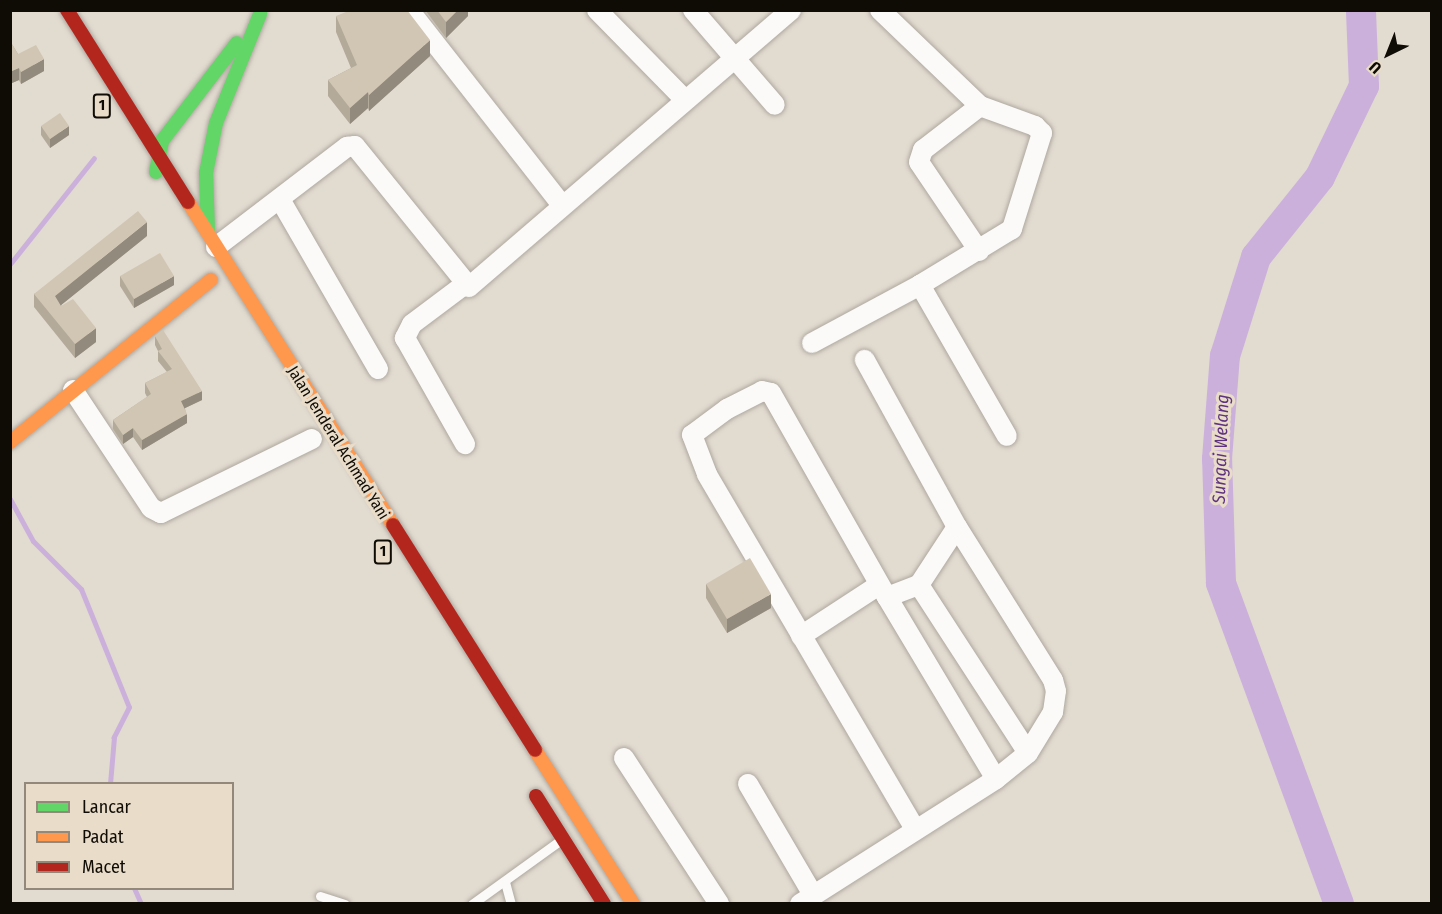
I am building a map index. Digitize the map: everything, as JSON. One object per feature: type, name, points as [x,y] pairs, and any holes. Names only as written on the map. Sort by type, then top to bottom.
[{"type":"main road","name":"Jalan Jenderal Achmad Yani","points":[[67,10],[633,903]]},
{"type":"main road","points":[[139,164],[157,187],[157,155],[180,115],[261,12]]},
{"type":"main road","points":[[212,240],[206,173],[216,123],[261,12]]},
{"type":"main road","points":[[10,442],[73,390],[214,284],[202,264]]},
{"type":"main road","points":[[525,778],[604,903]]},
{"type":"street","points":[[409,10],[561,204]]},
{"type":"street","points":[[597,10],[685,100]]},
{"type":"street","points":[[693,10],[775,105]]},
{"type":"street","points":[[465,444],[405,338],[412,324],[464,285],[474,284],[561,204],[791,10]]},
{"type":"street","points":[[812,343],[920,285],[1012,229],[1042,133],[1035,126],[980,106],[887,13]]},
{"type":"street","points":[[979,251],[919,162],[923,150],[980,106]]},
{"type":"street","points":[[212,240],[281,201],[347,147],[355,146],[464,285]]},
{"type":"street","points":[[281,201],[378,369]]},
{"type":"street","points":[[920,285],[1007,436]]},
{"type":"street","points":[[748,784],[807,899],[996,778],[1028,753],[1053,712],[1056,691],[1053,680],[957,527],[865,360]]},
{"type":"street","points":[[73,390],[151,507],[161,513],[312,439]]},
{"type":"street","points":[[915,829],[707,474],[692,438],[697,429],[709,419],[762,391],[771,393],[883,591],[996,778]]},
{"type":"street","points":[[801,636],[883,591],[919,585],[957,527]]},
{"type":"street","points":[[919,585],[1028,753]]},
{"type":"street","points":[[624,758],[719,903]]},
{"type":"lane","points":[[472,903],[505,882],[582,825]]},
{"type":"lane","points":[[505,882],[511,903]]},
{"type":"lane","points":[[320,896],[345,903]]},
{"type":"building","points":[[351,10],[407,10],[430,40],[369,95],[368,92],[350,108],[328,80],[357,65],[336,16]]},
{"type":"building","points":[[437,10],[458,10],[446,22]]},
{"type":"building","points":[[10,41],[18,54],[36,45],[44,59],[21,72],[19,68],[12,71]]},
{"type":"building","points":[[60,113],[69,126],[50,139],[41,126]]},
{"type":"building","points":[[138,211],[147,222],[55,296],[61,306],[73,299],[96,328],[75,344],[34,294]]},
{"type":"building","points":[[160,253],[174,276],[134,299],[120,276]]},
{"type":"building","points":[[163,330],[202,391],[181,401],[187,414],[142,440],[133,428],[123,435],[113,420],[151,394],[145,383],[172,369],[158,351],[162,349],[155,336]]},
{"type":"building","points":[[750,558],[771,594],[727,619],[706,584]]},
{"type":"waterway","name":"Sungai Welang","points":[[1339,904],[1221,583],[1217,459],[1225,356],[1256,257],[1320,177],[1364,86],[1361,10]]},
{"type":"waterway","points":[[10,264],[94,158]]},
{"type":"waterway","points":[[10,499],[33,541],[81,589],[129,707],[114,737],[110,782]]},
{"type":"waterway","points":[[135,890],[141,904]]},
{"type":"traffic: fast","points":[[208,230],[206,173],[216,123],[260,14]]},
{"type":"traffic: fast","points":[[156,172],[162,141],[237,43]]},
{"type":"traffic: slow","points":[[188,202],[393,525]]},
{"type":"traffic: slow","points":[[10,442],[211,280]]},
{"type":"traffic: slow","points":[[535,750],[633,904]]},
{"type":"traffic: jam","points":[[67,10],[188,202]]},
{"type":"traffic: jam","points":[[393,525],[535,750]]},
{"type":"traffic: jam","points":[[536,796],[604,904]]}]
